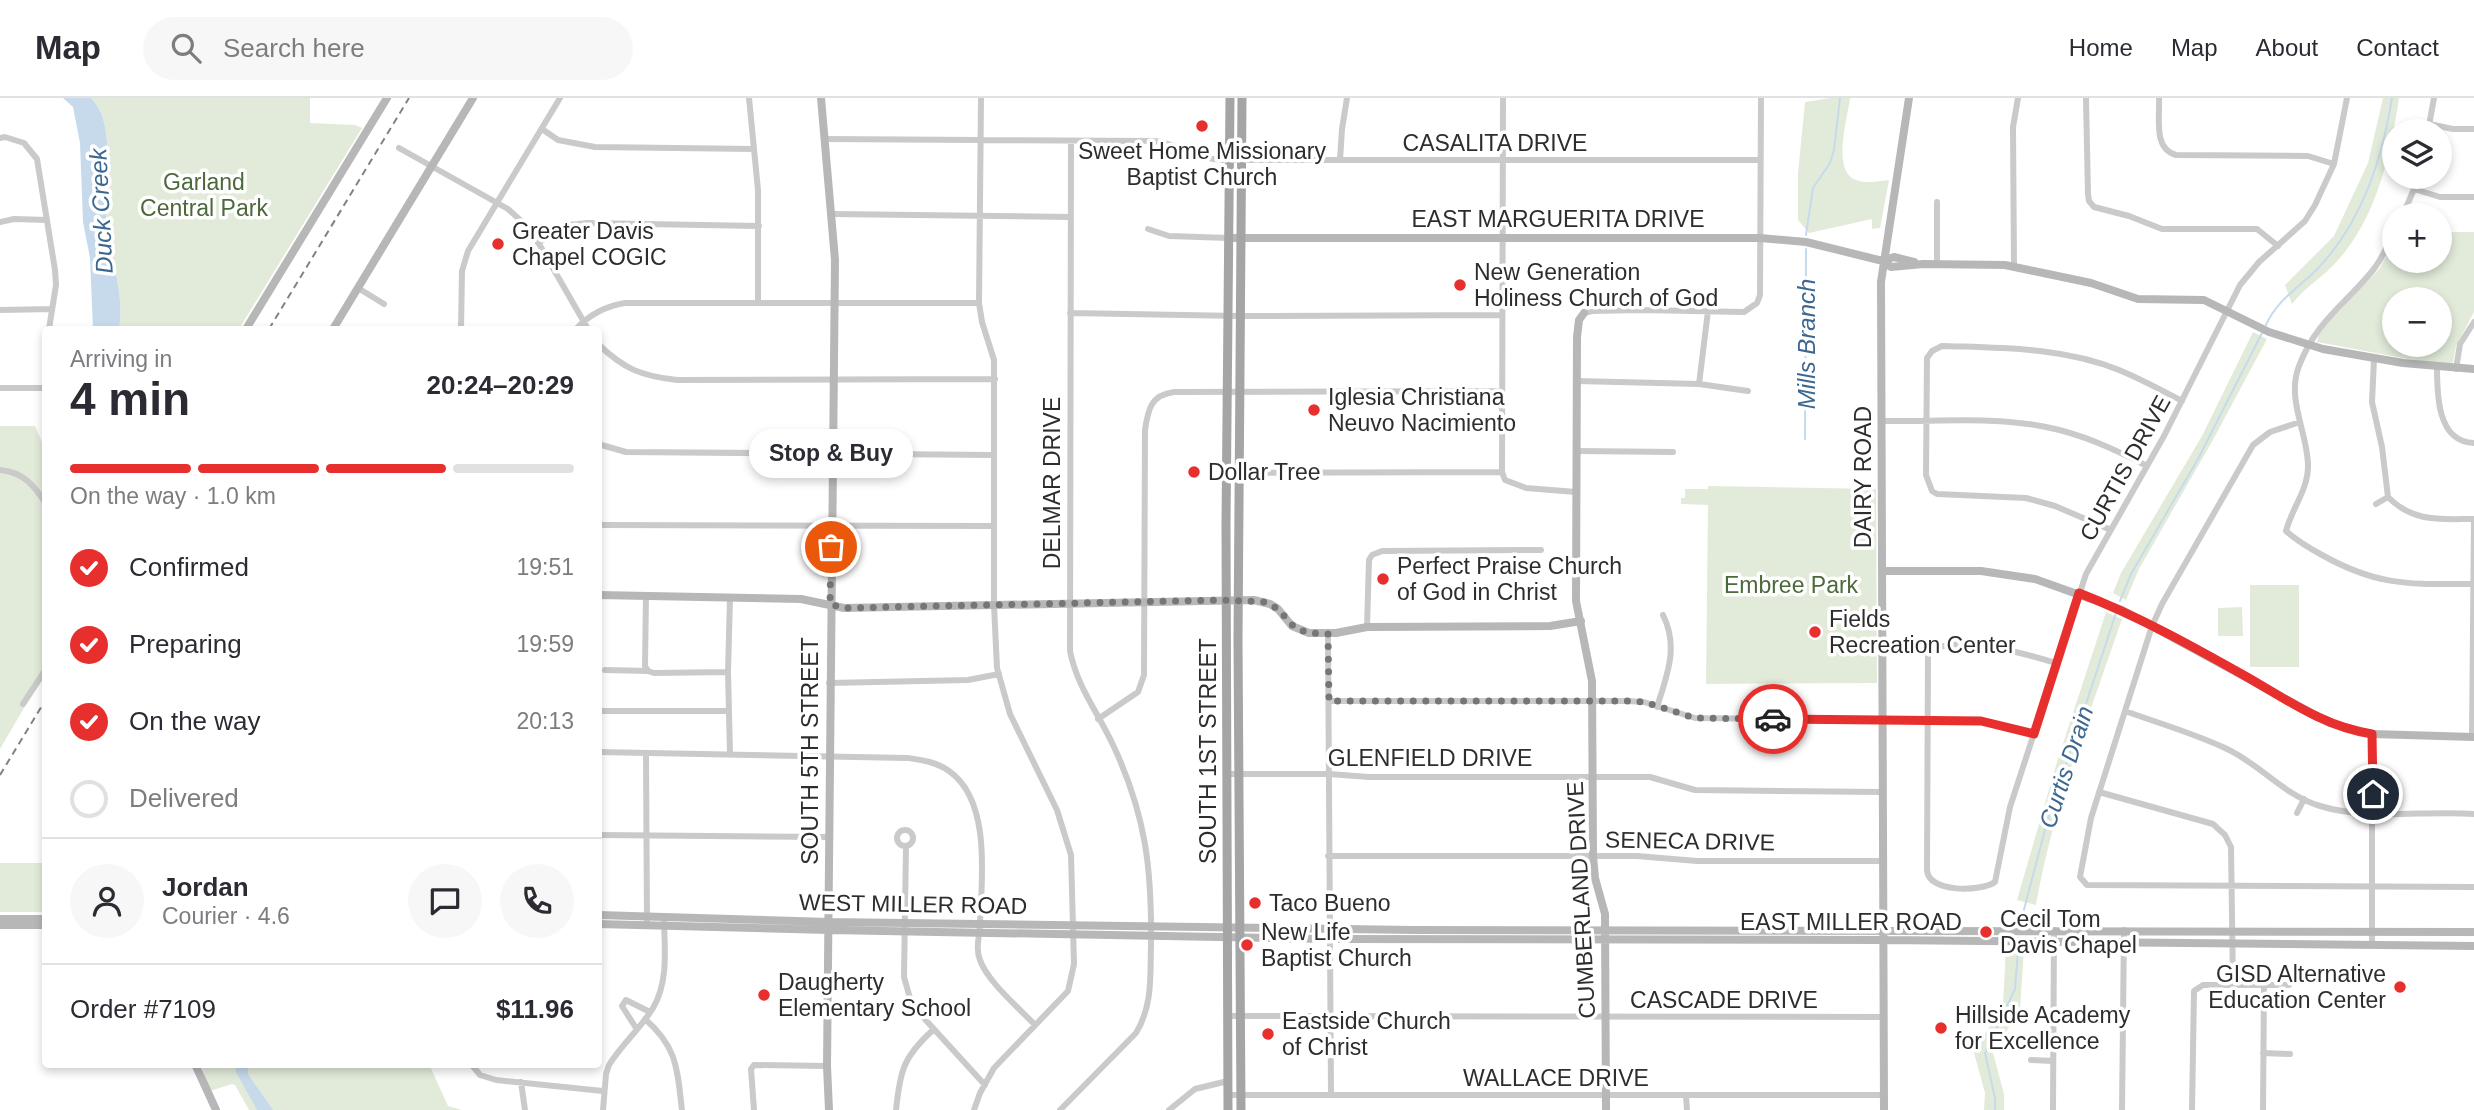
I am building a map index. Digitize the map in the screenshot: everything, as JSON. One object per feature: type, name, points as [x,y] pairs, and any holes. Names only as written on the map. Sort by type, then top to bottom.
[{"type":"main road","name":"SOUTH 1ST STREET","points":[[1228,1110],[1227,473],[1230,98]]},
{"type":"main road","name":"SOUTH 1ST STREET","points":[[1241,1110],[1238,600],[1242,98]]},
{"type":"main road","points":[[1227,686],[1239,686]]},
{"type":"main road","points":[[1227,862],[1240,862]]},
{"type":"street","points":[[248,326],[387,98]]},
{"type":"street","points":[[335,326],[473,98]]},
{"type":"street","points":[[461,326],[462,271],[468,251],[560,98]]},
{"type":"street","points":[[749,98],[759,226],[758,302]]},
{"type":"street","name":"SOUTH 5TH STREET","points":[[821,98],[835,260],[829,683],[829,1110]]},
{"type":"street","points":[[974,1110],[994,1068],[1068,991],[1073,971],[1071,855],[1068,842],[1042,775],[1010,714],[999,674],[994,636],[995,379],[994,360],[979,303],[981,98]]},
{"type":"street","points":[[1340,160],[1347,98]]},
{"type":"street","points":[[1503,98],[1502,472],[1506,480],[1526,488],[1576,492]]},
{"type":"street","points":[[1584,313],[1744,312],[1757,303],[1760,295],[1761,98]]},
{"type":"street","name":"DAIRY ROAD","points":[[1884,1110],[1881,282],[1909,98]]},
{"type":"street","points":[[2014,267],[2013,127],[2018,98]]},
{"type":"street","points":[[2086,98],[2088,194],[2089,201],[2094,206],[2119,212],[2162,229],[2258,229],[2278,246]]},
{"type":"street","points":[[2159,98],[2160,139],[2163,149],[2169,153],[2308,156],[2333,164]]},
{"type":"street","name":"CURTIS DRIVE","points":[[1927,720],[1927,876],[1941,887],[1990,885],[1997,876],[2010,807],[2086,575],[2182,401],[2246,275],[2305,221],[2325,185],[2333,164],[2347,98]]},
{"type":"street","points":[[2430,119],[2434,98]]},
{"type":"street","points":[[542,129],[558,140],[595,147],[754,149]]},
{"type":"street","points":[[2452,130],[2474,130]]},
{"type":"street","points":[[0,138],[24,143],[37,159],[55,270],[56,285],[49,326]]},
{"type":"street","name":"CASALITA DRIVE","points":[[824,139],[1163,142],[1203,158],[1229,160],[1760,160]]},
{"type":"street","name":"DELMAR DRIVE","points":[[1060,1110],[1129,1041],[1145,1018],[1150,998],[1151,931],[1148,849],[1138,806],[1113,744],[1073,665],[1070,651],[1072,141]]},
{"type":"street","points":[[399,148],[497,202],[522,219],[586,326]]},
{"type":"street","points":[[2408,203],[2414,189],[2441,197],[2474,197]]},
{"type":"street","points":[[1937,202],[1937,265]]},
{"type":"street","points":[[831,214],[1071,217]]},
{"type":"street","points":[[0,222],[14,219],[47,220]]},
{"type":"street","points":[[538,243],[568,225],[588,223],[759,226]]},
{"type":"street","points":[[1149,229],[1169,236],[1229,238]]},
{"type":"street","name":"EAST MARGUERITA DRIVE","points":[[1229,238],[1760,238],[1806,242],[1884,261],[1891,267],[1923,264],[2014,267],[2091,282],[2138,299],[2204,300],[2269,332],[2309,345],[2374,359],[2474,369]]},
{"type":"street","points":[[2382,255],[2374,269],[2321,324],[2296,376],[2296,401],[2308,453],[2308,476],[2286,531],[2347,569],[2382,580],[2412,584],[2474,584]]},
{"type":"street","points":[[358,288],[384,304]]},
{"type":"street","points":[[579,326],[614,305],[625,303],[979,303]]},
{"type":"street","points":[[0,310],[52,309]]},
{"type":"street","points":[[1699,384],[1708,312]]},
{"type":"street","points":[[1070,313],[1240,316],[1502,315]]},
{"type":"street","name":"CUMBERLAND DRIVE","points":[[1584,313],[1579,320],[1577,337],[1576,601],[1592,681],[1593,856],[1595,878],[1603,905],[1605,936],[1606,1110]]},
{"type":"street","points":[[2456,369],[2460,344],[2474,322]]},
{"type":"street","points":[[2110,530],[2036,500],[1937,494],[1931,491],[1928,483],[1927,358],[1932,351],[1942,346],[2014,348],[2077,357],[2117,369],[2182,401]]},
{"type":"street","points":[[602,348],[618,363],[650,377],[677,380],[995,379]]},
{"type":"street","points":[[1883,571],[1981,571],[2035,579],[2122,610],[2318,718],[2356,732],[2473,737],[2474,519],[2418,517],[2406,512],[2388,497],[2382,447],[2372,401],[2374,359]]},
{"type":"street","points":[[2437,367],[2437,395],[2446,427],[2458,439],[2474,443]]},
{"type":"street","points":[[1577,381],[1699,384],[1748,391]]},
{"type":"street","points":[[0,388],[42,388]]},
{"type":"street","points":[[1098,719],[1131,698],[1142,686],[1145,430],[1147,412],[1158,396],[1165,393],[1228,392],[1502,391]]},
{"type":"street","points":[[1882,421],[1988,421],[2046,427],[2105,444],[2147,466]]},
{"type":"street","points":[[2300,422],[2270,432],[2253,446],[2152,626],[2099,792],[2080,867],[2080,877],[2087,885],[2474,887]]},
{"type":"street","points":[[602,445],[626,452],[994,455]]},
{"type":"street","points":[[1576,451],[1673,452]]},
{"type":"street","points":[[0,470],[25,477],[42,498]]},
{"type":"street","points":[[1227,473],[1502,472]]},
{"type":"street","points":[[2376,504],[2388,497]]},
{"type":"street","points":[[602,524],[993,526]]},
{"type":"street","points":[[1367,627],[1369,560],[1372,555],[1382,551],[1541,550]]},
{"type":"street","points":[[602,595],[801,599],[844,608],[1238,600],[1266,602],[1278,609],[1295,628],[1309,633],[1328,634],[1367,627],[1550,626],[1581,621]]},
{"type":"street","points":[[646,595],[648,671]]},
{"type":"street","points":[[730,597],[730,754]]},
{"type":"street","points":[[1657,707],[1672,659],[1670,628],[1663,615]]},
{"type":"street","points":[[1328,634],[1331,1095]]},
{"type":"street","points":[[1927,720],[1926,658],[1932,650],[1941,645],[1995,647],[2056,663]]},
{"type":"street","points":[[605,670],[654,673],[728,672]]},
{"type":"street","points":[[829,683],[968,680],[999,674]]},
{"type":"street","points":[[23,704],[42,675]]},
{"type":"street","points":[[1329,701],[1644,702],[1695,718],[1981,721],[2034,734]]},
{"type":"street","points":[[602,710],[729,711]]},
{"type":"street","points":[[2125,711],[2225,748],[2251,763],[2278,785],[2304,799],[2339,810],[2474,814]]},
{"type":"street","points":[[2372,734],[2372,945]]},
{"type":"street","points":[[602,752],[820,755],[922,761],[948,770],[968,794],[980,827],[978,953],[984,967],[1035,1025]]},
{"type":"street","points":[[646,753],[647,920]]},
{"type":"street","name":"GLENFIELD DRIVE","points":[[1227,774],[1650,777],[1695,790],[1883,792]]},
{"type":"street","points":[[2099,792],[2213,824],[2225,835],[2231,847],[2233,985]]},
{"type":"street","points":[[2297,813],[2304,799]]},
{"type":"street","points":[[602,835],[830,836]]},
{"type":"street","points":[[906,846],[904,977],[907,993],[912,1005],[933,1030],[985,1085]]},
{"type":"street","name":"SENECA DRIVE","points":[[1328,856],[1658,856],[1697,861],[1884,861]]},
{"type":"street","name":"WEST MILLER ROAD","points":[[602,915],[664,921],[829,926],[1228,932]]},
{"type":"street","points":[[0,919],[42,919]]},
{"type":"street","name":"WEST MILLER ROAD","points":[[602,924],[647,920]]},
{"type":"street","points":[[603,1110],[609,1065],[645,1019],[659,996],[664,979],[664,921]]},
{"type":"street","points":[[0,925],[42,925]]},
{"type":"street","name":"EAST MILLER ROAD","points":[[1240,933],[1328,929],[1467,935],[1750,940],[2474,946]]},
{"type":"street","points":[[1750,930],[1750,940]]},
{"type":"street","name":"EAST MILLER ROAD","points":[[1605,936],[1750,930],[2474,932]]},
{"type":"street","points":[[2053,1110],[2054,930]]},
{"type":"street","points":[[2122,1110],[2124,930]]},
{"type":"street","name":"EAST MILLER ROAD","points":[[1228,932],[1329,939],[1467,935]]},
{"type":"street","points":[[2263,1110],[2264,985]]},
{"type":"street","points":[[2192,1110],[2193,991],[2198,987],[2290,985]]},
{"type":"street","points":[[636,1028],[622,1006],[626,1000],[650,1012]]},
{"type":"street","name":"CASCADE DRIVE","points":[[1227,1016],[1884,1017]]},
{"type":"street","points":[[645,1019],[667,1041],[675,1061],[682,1110]]},
{"type":"street","points":[[896,1110],[900,1073],[906,1059],[933,1030]]},
{"type":"street","points":[[2263,1053],[2290,1054]]},
{"type":"street","points":[[2031,1060],[2053,1061]]},
{"type":"street","points":[[754,1110],[751,1069],[754,1065],[827,1066]]},
{"type":"street","points":[[197,1068],[216,1110]]},
{"type":"street","points":[[474,1068],[480,1075],[604,1091]]},
{"type":"street","points":[[521,1082],[526,1110]]},
{"type":"street","points":[[1170,1110],[1195,1089],[1228,1082]]},
{"type":"street","name":"WALLACE DRIVE","points":[[1228,1095],[1884,1095]]},
{"type":"street","points":[[1686,1096],[1687,1110]]},
{"type":"green space","name":"Garland Central Park","points":[[91,98],[310,98],[310,123],[355,125],[362,128],[241,326],[119,326],[119,290],[107,226],[106,135],[102,115]]},
{"type":"green space","points":[[1850,98],[1843,143],[1844,166],[1848,175],[1864,182],[1889,180],[1880,228],[1872,229],[1872,219],[1809,233],[1798,220],[1798,173],[1805,102]]},
{"type":"green space","points":[[2383,98],[2399,98],[2396,119],[2382,119],[2382,177],[2373,204],[2352,242],[2339,259],[2292,304],[2285,285],[2334,236],[2368,163]]},
{"type":"green space","points":[[2452,232],[2474,232],[2474,312],[2456,346],[2453,362],[2449,364],[2397,357],[2452,357],[2452,287],[2382,287],[2382,354],[2317,342],[2320,331],[2382,264],[2382,273],[2452,273]]},
{"type":"green space","points":[[2253,332],[2267,339],[2139,569],[2126,600],[2113,593],[2121,573],[2202,436]]},
{"type":"green space","points":[[0,426],[35,426],[42,442],[42,677],[0,749]]},
{"type":"green space","name":"Embree Park","points":[[1708,486],[1876,489],[1877,683],[1706,684],[1708,505],[1681,504],[1681,498],[1685,498],[1685,489],[1708,489]]},
{"type":"green space","points":[[2250,585],[2299,585],[2299,667],[2250,667]]},
{"type":"green space","points":[[2242,607],[2243,636],[2218,636],[2218,608]]},
{"type":"green space","points":[[2106,612],[2122,619],[2062,796],[2036,905],[2017,900],[2057,762]]},
{"type":"green space","points":[[0,863],[42,863],[42,912],[0,912]]},
{"type":"green space","points":[[2006,948],[2024,949],[2020,1009],[1993,1053],[2004,1094],[2004,1110],[1984,1110],[1985,1093],[1974,1053],[2003,1003]]},
{"type":"green space","points":[[202,1068],[431,1068],[448,1106],[462,1110],[249,1110],[235,1085],[210,1091]]},
{"type":"water","name":"Duck Creek","points":[[63,98],[91,98],[104,122],[107,147],[107,226],[119,290],[119,326],[93,326],[90,258],[83,222],[80,143],[73,107]]},
{"type":"water","points":[[236,1068],[248,1068],[248,1074],[273,1110],[257,1110]]},
{"type":"waterway","name":"Mills Branch","points":[[1806,235],[1813,188],[1830,163],[1834,150],[1840,98]]},
{"type":"waterway","name":"Curtis Drain","points":[[2266,325],[2277,307],[2321,265],[2348,228],[2376,166],[2392,98]]},
{"type":"waterway","name":"Mills Branch","points":[[1805,439],[1806,249]]},
{"type":"waterway","name":"Curtis Drain","points":[[2120,601],[2131,574],[2198,459],[2262,333]]},
{"type":"waterway","name":"Curtis Drain","points":[[2021,921],[2047,822],[2116,613]]},
{"type":"waterway","name":"Curtis Drain","points":[[1995,1110],[1985,1053],[2015,989],[2018,950]]},
{"type":"railway","points":[[271,326],[409,98]]},
{"type":"railway","points":[[0,775],[42,706]]},
{"type":"way so far","points":[[831,547],[830,604],[844,608],[1223,600],[1266,602],[1278,609],[1295,628],[1309,633],[1328,634],[1329,701],[1627,701],[1644,702],[1695,718],[1773,719]]},
{"type":"place","name":"Sweet Home Missionary Baptist Church","points":[[1202,126]]},
{"type":"place","name":"Greater Davis Chapel COGIC","points":[[498,244]]},
{"type":"place","name":"New Generation Holiness Church of God","points":[[1460,285]]},
{"type":"place","name":"Iglesia Christiana Neuvo Nacimiento","points":[[1314,410]]},
{"type":"place","name":"Dollar Tree","points":[[1194,472]]},
{"type":"place","name":"Stop & Buy","points":[[831,547]]},
{"type":"place","name":"Perfect Praise Church of God in Christ","points":[[1383,579]]},
{"type":"place","name":"Fields Recreation Center","points":[[1815,632]]},
{"type":"place","name":"Taco Bueno","points":[[1255,903]]},
{"type":"place","name":"Cecil Tom Davis Chapel","points":[[1986,932]]},
{"type":"place","name":"New Life Baptist Church","points":[[1247,945]]},
{"type":"place","name":"GISD Alternative Education Center","points":[[2400,987]]},
{"type":"place","name":"Daugherty Elementary School","points":[[764,995]]},
{"type":"place","name":"Hillside Academy for Excellence","points":[[1941,1028]]},
{"type":"place","name":"Eastside Church of Christ","points":[[1268,1034]]},
{"type":"route","points":[[1773,719],[1981,721],[2034,734],[2079,593],[2122,610],[2318,718],[2356,732],[2372,734],[2373,794]]}]
